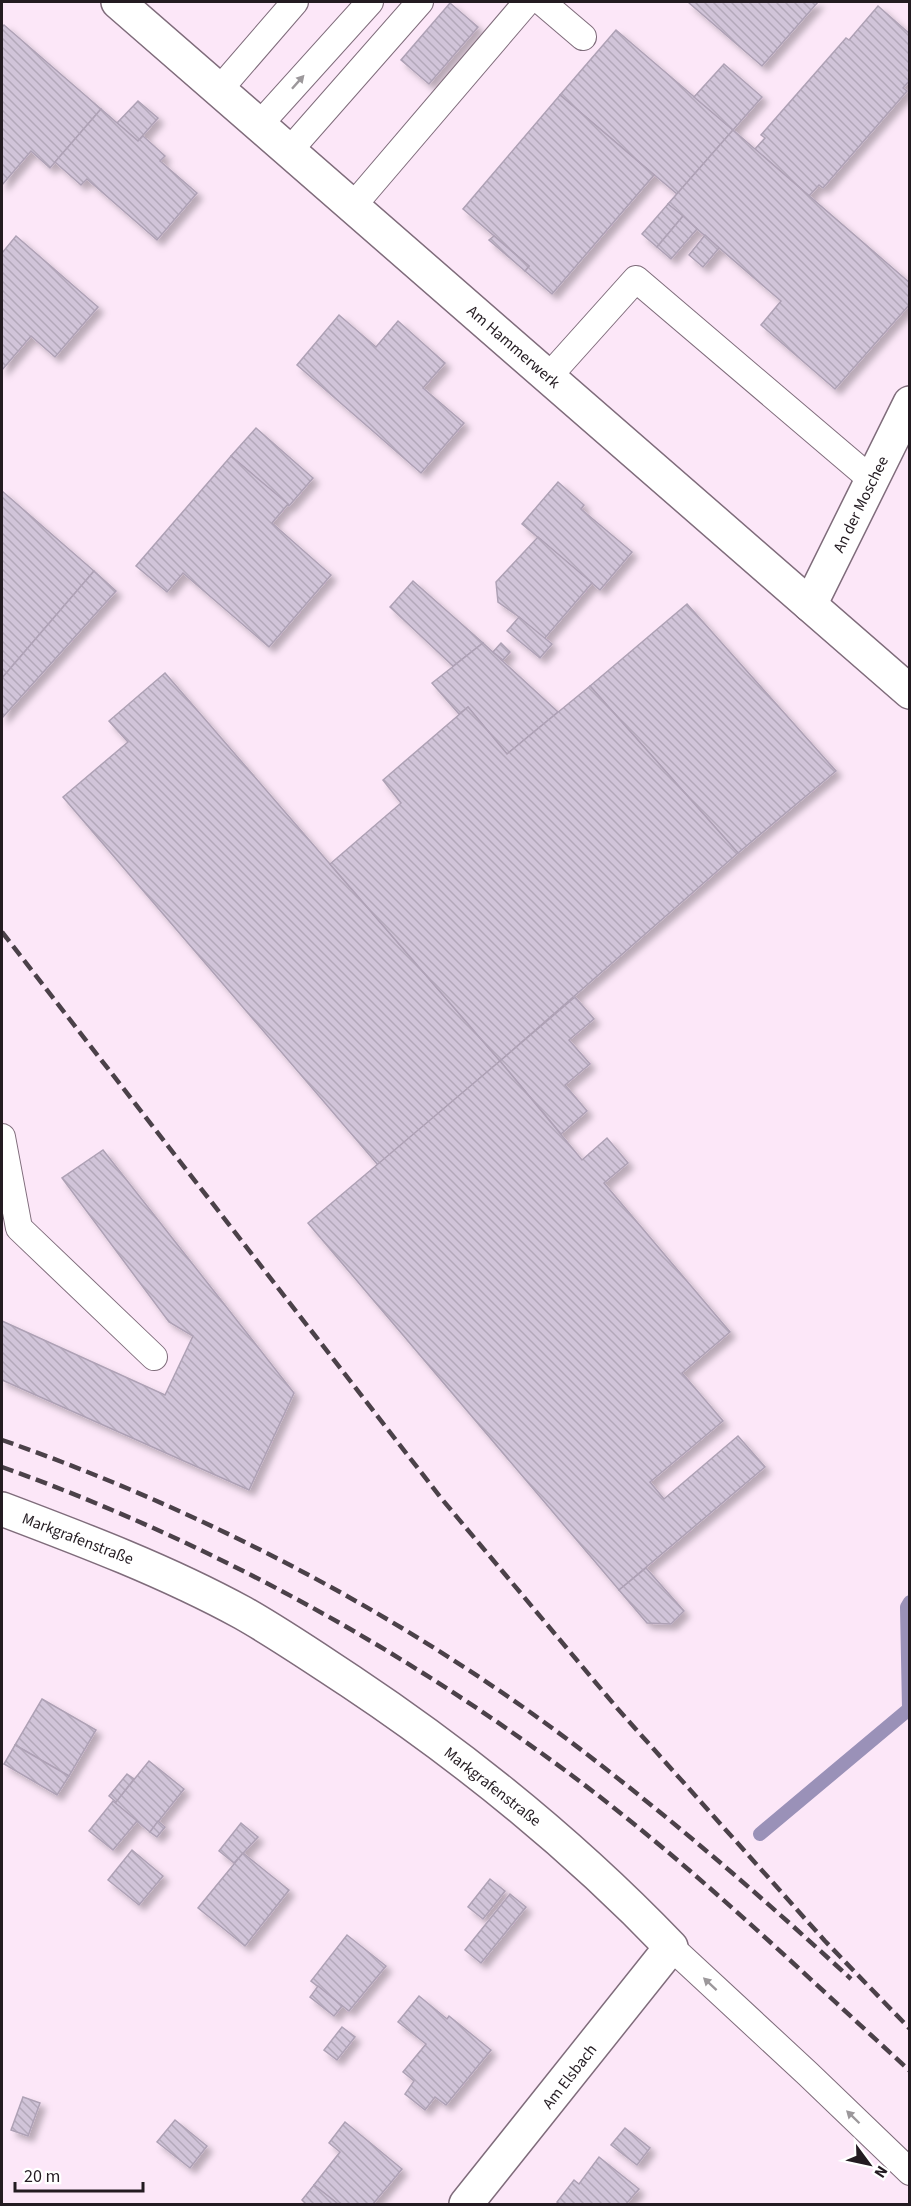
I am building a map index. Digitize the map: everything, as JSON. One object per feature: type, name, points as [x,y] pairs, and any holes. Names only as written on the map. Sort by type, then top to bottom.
[{"type":"street","name":"Am Hammerwerk","points":[[118,2],[909,692]]},
{"type":"street","name":"An der Moschee","points":[[810,605],[909,403]]},
{"type":"street","name":"Markgrafenstraße","points":[[2,1509],[129,1557],[242,1612],[310,1654],[410,1722],[503,1792],[602,1879],[671,1947]]},
{"type":"street","name":"Am Elsbach","points":[[466,2205],[671,1947]]},
{"type":"lane","points":[[259,125],[370,2]]},
{"type":"lane","points":[[289,151],[420,2]]},
{"type":"lane","points":[[352,207],[527,2]]},
{"type":"lane","points":[[542,2],[583,37]]},
{"type":"lane","points":[[219,90],[289,4]]},
{"type":"lane","points":[[549,376],[636,279],[872,480]]},
{"type":"lane","points":[[2,1137],[19,1228],[154,1357]]},
{"type":"lane","name":"Markgrafenstraße","points":[[671,1947],[808,2074],[909,2172]]},
{"type":"building","points":[[688,2],[818,2],[762,66]]},
{"type":"building","points":[[450,3],[478,27],[429,84],[401,60]]},
{"type":"building","points":[[878,6],[910,34],[910,80],[903,88],[907,91],[823,188],[819,185],[809,196],[755,149],[765,138],[761,135],[846,38],[849,40]]},
{"type":"building","points":[[4,25],[101,109],[50,168],[31,151],[2,185],[2,27]]},
{"type":"building","points":[[616,30],[733,130],[677,194],[560,95]]},
{"type":"building","points":[[724,64],[762,97],[733,130],[694,97]]},
{"type":"building","points":[[560,95],[654,175],[552,294],[525,271],[529,266],[463,209]]},
{"type":"building","points":[[138,101],[158,118],[138,141],[117,123]]},
{"type":"building","points":[[101,109],[138,141],[143,136],[165,156],[160,161],[197,193],[157,240],[87,179],[81,185],[55,162]]},
{"type":"building","points":[[733,130],[910,283],[910,304],[835,389],[761,325],[781,301],[668,204]]},
{"type":"building","points":[[668,204],[683,216],[657,247],[642,234]]},
{"type":"building","points":[[683,216],[697,229],[671,259],[657,247]]},
{"type":"building","points":[[705,235],[719,248],[703,267],[689,255]]},
{"type":"building","points":[[16,236],[98,307],[55,357],[31,336],[2,370],[2,253]]},
{"type":"building","points":[[494,236],[529,266],[525,271],[489,240]]},
{"type":"building","points":[[339,315],[376,347],[398,321],[445,363],[423,388],[464,423],[421,473],[297,365]]},
{"type":"building","points":[[256,428],[313,478],[289,506],[231,456]]},
{"type":"building","points":[[231,456],[288,504],[272,523],[331,575],[269,647],[183,573],[167,592],[136,566]]},
{"type":"building","points":[[558,482],[584,505],[581,509],[632,552],[600,590],[522,524]]},
{"type":"building","points":[[2,491],[94,571],[2,678]]},
{"type":"building","points":[[538,537],[592,583],[544,639],[498,602],[496,582]]},
{"type":"building","points":[[94,571],[116,591],[2,718],[2,678]]},
{"type":"building","points":[[413,581],[483,643],[453,666],[390,607]]},
{"type":"building","points":[[687,604],[836,771],[738,853],[590,686]]},
{"type":"building","points":[[519,617],[552,644],[540,658],[507,631]]},
{"type":"building","points":[[483,643],[558,712],[507,754],[468,707],[459,714],[432,683]]},
{"type":"building","points":[[501,643],[510,652],[503,660],[493,652]]},
{"type":"building","points":[[165,673],[500,1061],[378,1165],[63,797],[128,742],[109,721]]},
{"type":"building","points":[[590,686],[738,853],[500,1061],[330,864],[401,803],[383,780],[468,707],[507,754]]},
{"type":"building","points":[[575,997],[594,1019],[569,1040],[590,1064],[565,1085],[587,1111],[561,1134],[500,1061]]},
{"type":"building","points":[[500,1061],[582,1160],[607,1138],[628,1163],[604,1183],[730,1332],[682,1373],[723,1421],[650,1482],[664,1499],[738,1436],[765,1467],[619,1590],[308,1223]]},
{"type":"building","points":[[103,1150],[294,1393],[249,1490],[2,1380],[2,1321],[165,1395],[193,1336],[169,1322],[62,1178]]},
{"type":"building","points":[[646,1568],[684,1611],[671,1624],[647,1623],[619,1590]]},
{"type":"building","points":[[42,1699],[96,1730],[69,1776],[15,1745]]},
{"type":"building","points":[[15,1745],[69,1776],[57,1795],[4,1764]]},
{"type":"building","points":[[149,1761],[184,1789],[150,1832],[115,1803]]},
{"type":"building","points":[[127,1774],[134,1779],[116,1802],[109,1796]]},
{"type":"building","points":[[113,1801],[137,1821],[113,1850],[89,1831]]},
{"type":"building","points":[[158,1821],[165,1827],[157,1837],[150,1832]]},
{"type":"building","points":[[241,1823],[258,1837],[234,1863],[219,1851]]},
{"type":"building","points":[[132,1850],[163,1876],[139,1905],[108,1880]]},
{"type":"building","points":[[243,1853],[289,1890],[245,1946],[198,1908]]},
{"type":"building","points":[[490,1879],[505,1891],[483,1919],[468,1907]]},
{"type":"building","points":[[510,1894],[526,1907],[481,1963],[465,1950]]},
{"type":"building","points":[[347,1935],[386,1966],[349,2011],[311,1981]]},
{"type":"building","points":[[318,1986],[342,2006],[334,2016],[310,1997]]},
{"type":"building","points":[[419,1996],[447,2019],[449,2016],[491,2050],[446,2105],[435,2097],[425,2110],[405,2094],[414,2081],[403,2072],[426,2044],[398,2022]]},
{"type":"building","points":[[342,2027],[355,2037],[337,2060],[324,2050]]},
{"type":"building","points":[[23,2097],[40,2103],[28,2136],[11,2130]]},
{"type":"building","points":[[175,2120],[207,2146],[190,2168],[157,2142]]},
{"type":"building","points":[[345,2122],[402,2169],[373,2204],[338,2204],[314,2185],[340,2152],[329,2143]]},
{"type":"building","points":[[625,2128],[650,2148],[637,2165],[611,2145]]},
{"type":"building","points":[[599,2157],[639,2189],[626,2204],[560,2204],[557,2202],[574,2180],[579,2184]]},
{"type":"building","points":[[314,2185],[338,2204],[306,2204],[302,2200]]},
{"type":"waterway","points":[[760,1834],[909,1709],[907,1607],[910,1602]]},
{"type":"railway","points":[[2,932],[441,1498],[617,1708],[825,1941],[910,2029]]},
{"type":"railway","points":[[2,1440],[151,1498],[224,1532],[296,1568],[435,1649],[567,1739],[640,1796],[747,1886],[851,1979]]},
{"type":"railway","points":[[2,1467],[143,1523],[212,1555],[346,1627],[475,1707],[587,1787],[682,1864],[910,2071]]}]
